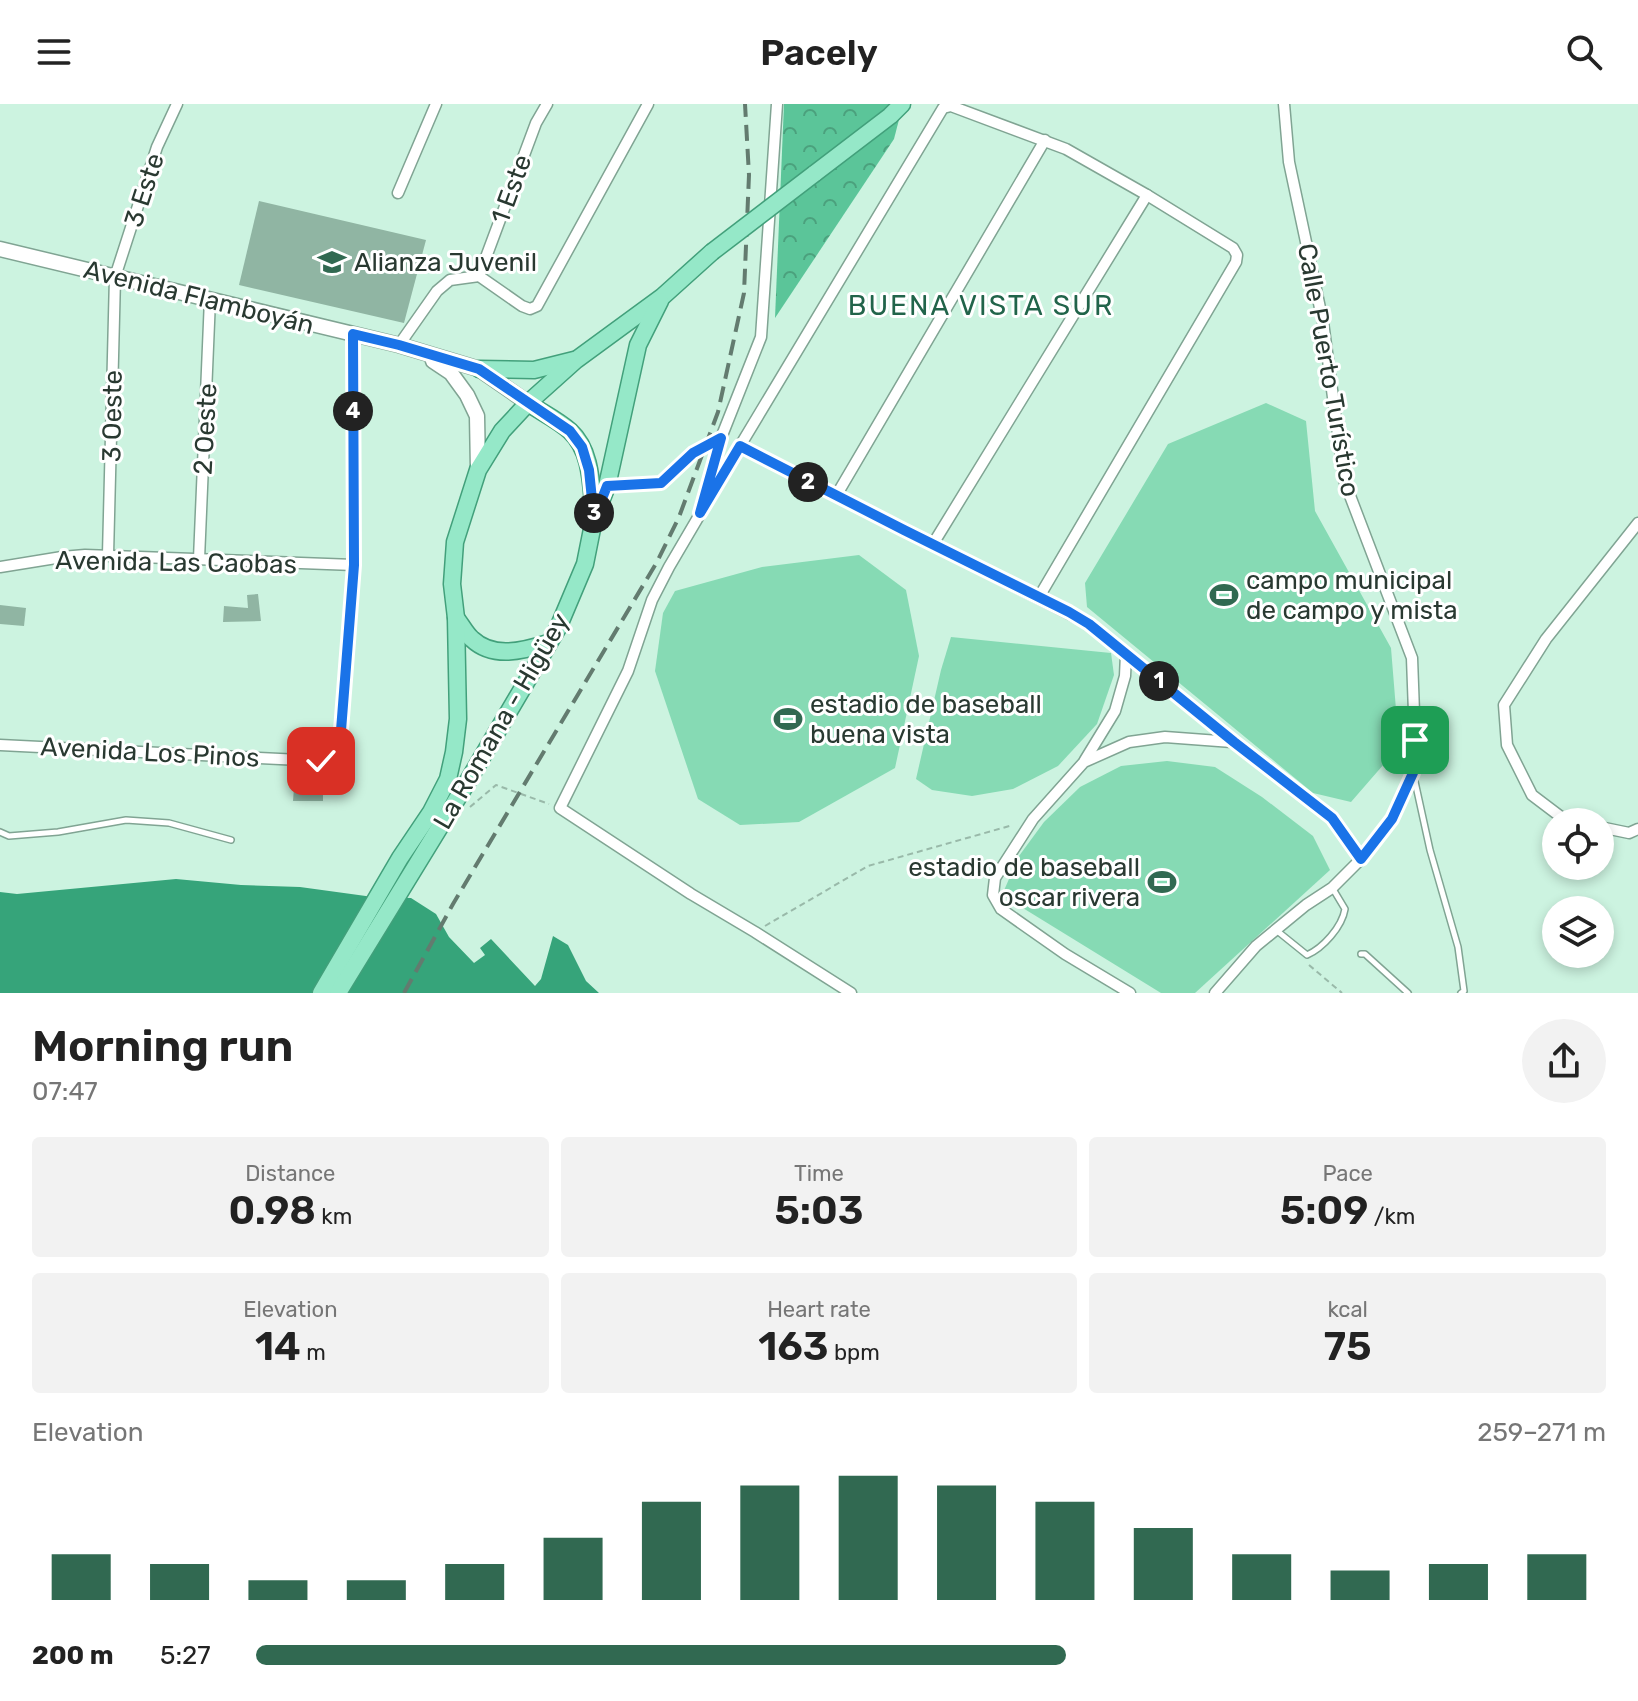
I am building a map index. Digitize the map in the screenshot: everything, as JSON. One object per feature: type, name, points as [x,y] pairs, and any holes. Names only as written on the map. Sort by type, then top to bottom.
[{"type":"main road","name":"La Romana - Higüey","points":[[407,862],[448,779],[454,752],[458,719],[456,618],[452,584],[455,542],[478,470],[502,431],[576,360],[662,297],[712,252],[902,104]]},
{"type":"main road","name":"La Romana - Higüey","points":[[407,862],[468,781],[558,628],[585,564],[594,519],[607,486],[638,345],[662,297]]},
{"type":"main road","points":[[479,369],[534,370],[576,360]]},
{"type":"main road","points":[[528,403],[570,431],[582,447],[589,470],[594,519]]},
{"type":"main road","points":[[456,618],[472,640],[492,651],[524,650],[548,643]]},
{"type":"main road","points":[[321,993],[407,862]]},
{"type":"main road","points":[[338,993],[407,862]]},
{"type":"street","name":"3 Este","points":[[115,277],[157,147],[177,104]]},
{"type":"street","points":[[398,193],[436,104]]},
{"type":"street","name":"1 Este","points":[[479,276],[536,123],[547,104]]},
{"type":"street","points":[[399,345],[437,291],[450,280],[479,276],[522,306],[530,309],[537,306],[648,104]]},
{"type":"street","points":[[700,513],[721,438],[761,337],[777,104]]},
{"type":"street","name":"Calle Puerto Turístico","points":[[1215,993],[1256,946],[1332,888],[1361,859],[1392,819],[1413,773],[1412,658],[1344,480],[1323,322],[1289,162],[1284,104]]},
{"type":"street","points":[[851,993],[560,808],[628,671],[652,600],[700,513],[947,105],[1066,149],[1233,248],[1237,255],[1236,262],[1039,597]]},
{"type":"street","points":[[836,496],[1045,140]]},
{"type":"street","points":[[933,544],[1147,195]]},
{"type":"street","name":"Avenida Flamboyán","points":[[0,249],[399,345],[479,369],[528,403]]},
{"type":"street","name":"3 Oeste","points":[[108,555],[115,277]]},
{"type":"street","name":"2 Oeste","points":[[199,559],[210,299]]},
{"type":"street","points":[[353,334],[354,565]]},
{"type":"street","points":[[416,351],[451,373],[467,395],[477,416],[478,470]]},
{"type":"street","points":[[607,486],[661,483],[693,453],[721,438]]},
{"type":"street","points":[[740,446],[1089,624],[1332,818],[1361,859]]},
{"type":"street","points":[[1549,808],[1532,795],[1507,745],[1504,705],[1546,639],[1638,523]]},
{"type":"street","name":"Avenida Las Caobas","points":[[0,567],[62,557],[108,555],[354,565]]},
{"type":"street","name":"Avenida Los Pinos","points":[[0,745],[321,761],[333,754],[340,743],[354,565]]},
{"type":"street","points":[[1125,992],[1001,909],[993,895],[995,878],[1033,819],[1084,762],[1115,711],[1125,676],[1126,654]]},
{"type":"street","points":[[1084,762],[1129,742],[1165,737],[1234,742]]},
{"type":"street","points":[[1614,830],[1629,833],[1638,829]]},
{"type":"lane","points":[[1413,773],[1430,850],[1458,947],[1464,991],[1461,993]]},
{"type":"lane","points":[[0,832],[9,836],[58,832],[126,820],[169,823],[231,840]]},
{"type":"lane","points":[[1275,929],[1307,955],[1314,952],[1343,920],[1345,909],[1332,888]]},
{"type":"lane","points":[[1361,954],[1365,954],[1408,993]]},
{"type":"path","points":[[496,785],[560,808]]},
{"type":"path","points":[[755,932],[868,866],[1033,819]]},
{"type":"green space","points":[[784,104],[903,104],[894,139],[775,318]]},
{"type":"shaded area","name":"campo municipal de campo y mista","points":[[1266,403],[1306,421],[1315,511],[1391,648],[1398,734],[1384,764],[1351,802],[1313,793],[1087,607],[1085,583],[1168,444]]},
{"type":"shaded area","name":"estadio de baseball buena vista","points":[[859,555],[906,590],[919,656],[895,768],[799,822],[740,825],[698,799],[655,671],[663,613],[675,591],[762,567]]},
{"type":"shaded area","points":[[951,637],[1111,653],[1114,675],[1097,724],[1058,766],[1013,789],[972,796],[932,790],[916,779]]},
{"type":"shaded area","name":"estadio de baseball oscar rivera","points":[[1167,761],[1215,767],[1262,797],[1313,836],[1330,870],[1195,993],[1161,993],[1002,895],[1019,856],[1044,822],[1080,787],[1121,766]]},
{"type":"shaded area","points":[[176,879],[411,898],[436,914],[449,937],[474,963],[485,955],[480,948],[491,939],[535,986],[541,979],[553,936],[568,945],[586,981],[599,993],[0,993],[0,892],[17,894]]},
{"type":"building","name":"Alianza Juvenil","points":[[259,201],[426,240],[404,323],[239,285]]},
{"type":"building","points":[[258,594],[261,621],[223,622],[224,606],[248,608],[247,595]]},
{"type":"building","points":[[0,605],[26,608],[24,626],[0,624]]},
{"type":"building","points":[[294,788],[323,788],[323,801],[293,801]]},
{"type":"railway","points":[[404,993],[453,904],[657,562],[679,517],[718,412],[744,293],[749,175],[745,104]]},
{"type":"place","name":"Alianza Juvenil","points":[[332,262]]},
{"type":"place","name":"campo municipal de campo y mista","points":[[1224,595]]},
{"type":"place","name":"estadio de baseball buena vista","points":[[788,719]]},
{"type":"place","name":"estadio de baseball oscar rivera","points":[[1162,882]]},
{"type":"district","name":"BUENA VISTA SUR","points":[[981,305]]},
{"type":"route","points":[[321,761],[333,754],[340,743],[354,565],[353,334],[479,369],[570,431],[582,447],[589,470],[594,519],[607,486],[661,483],[693,453],[721,438],[700,513],[740,446],[1069,612],[1089,624],[1332,818],[1361,859],[1392,819],[1413,773],[1415,740]]}]
